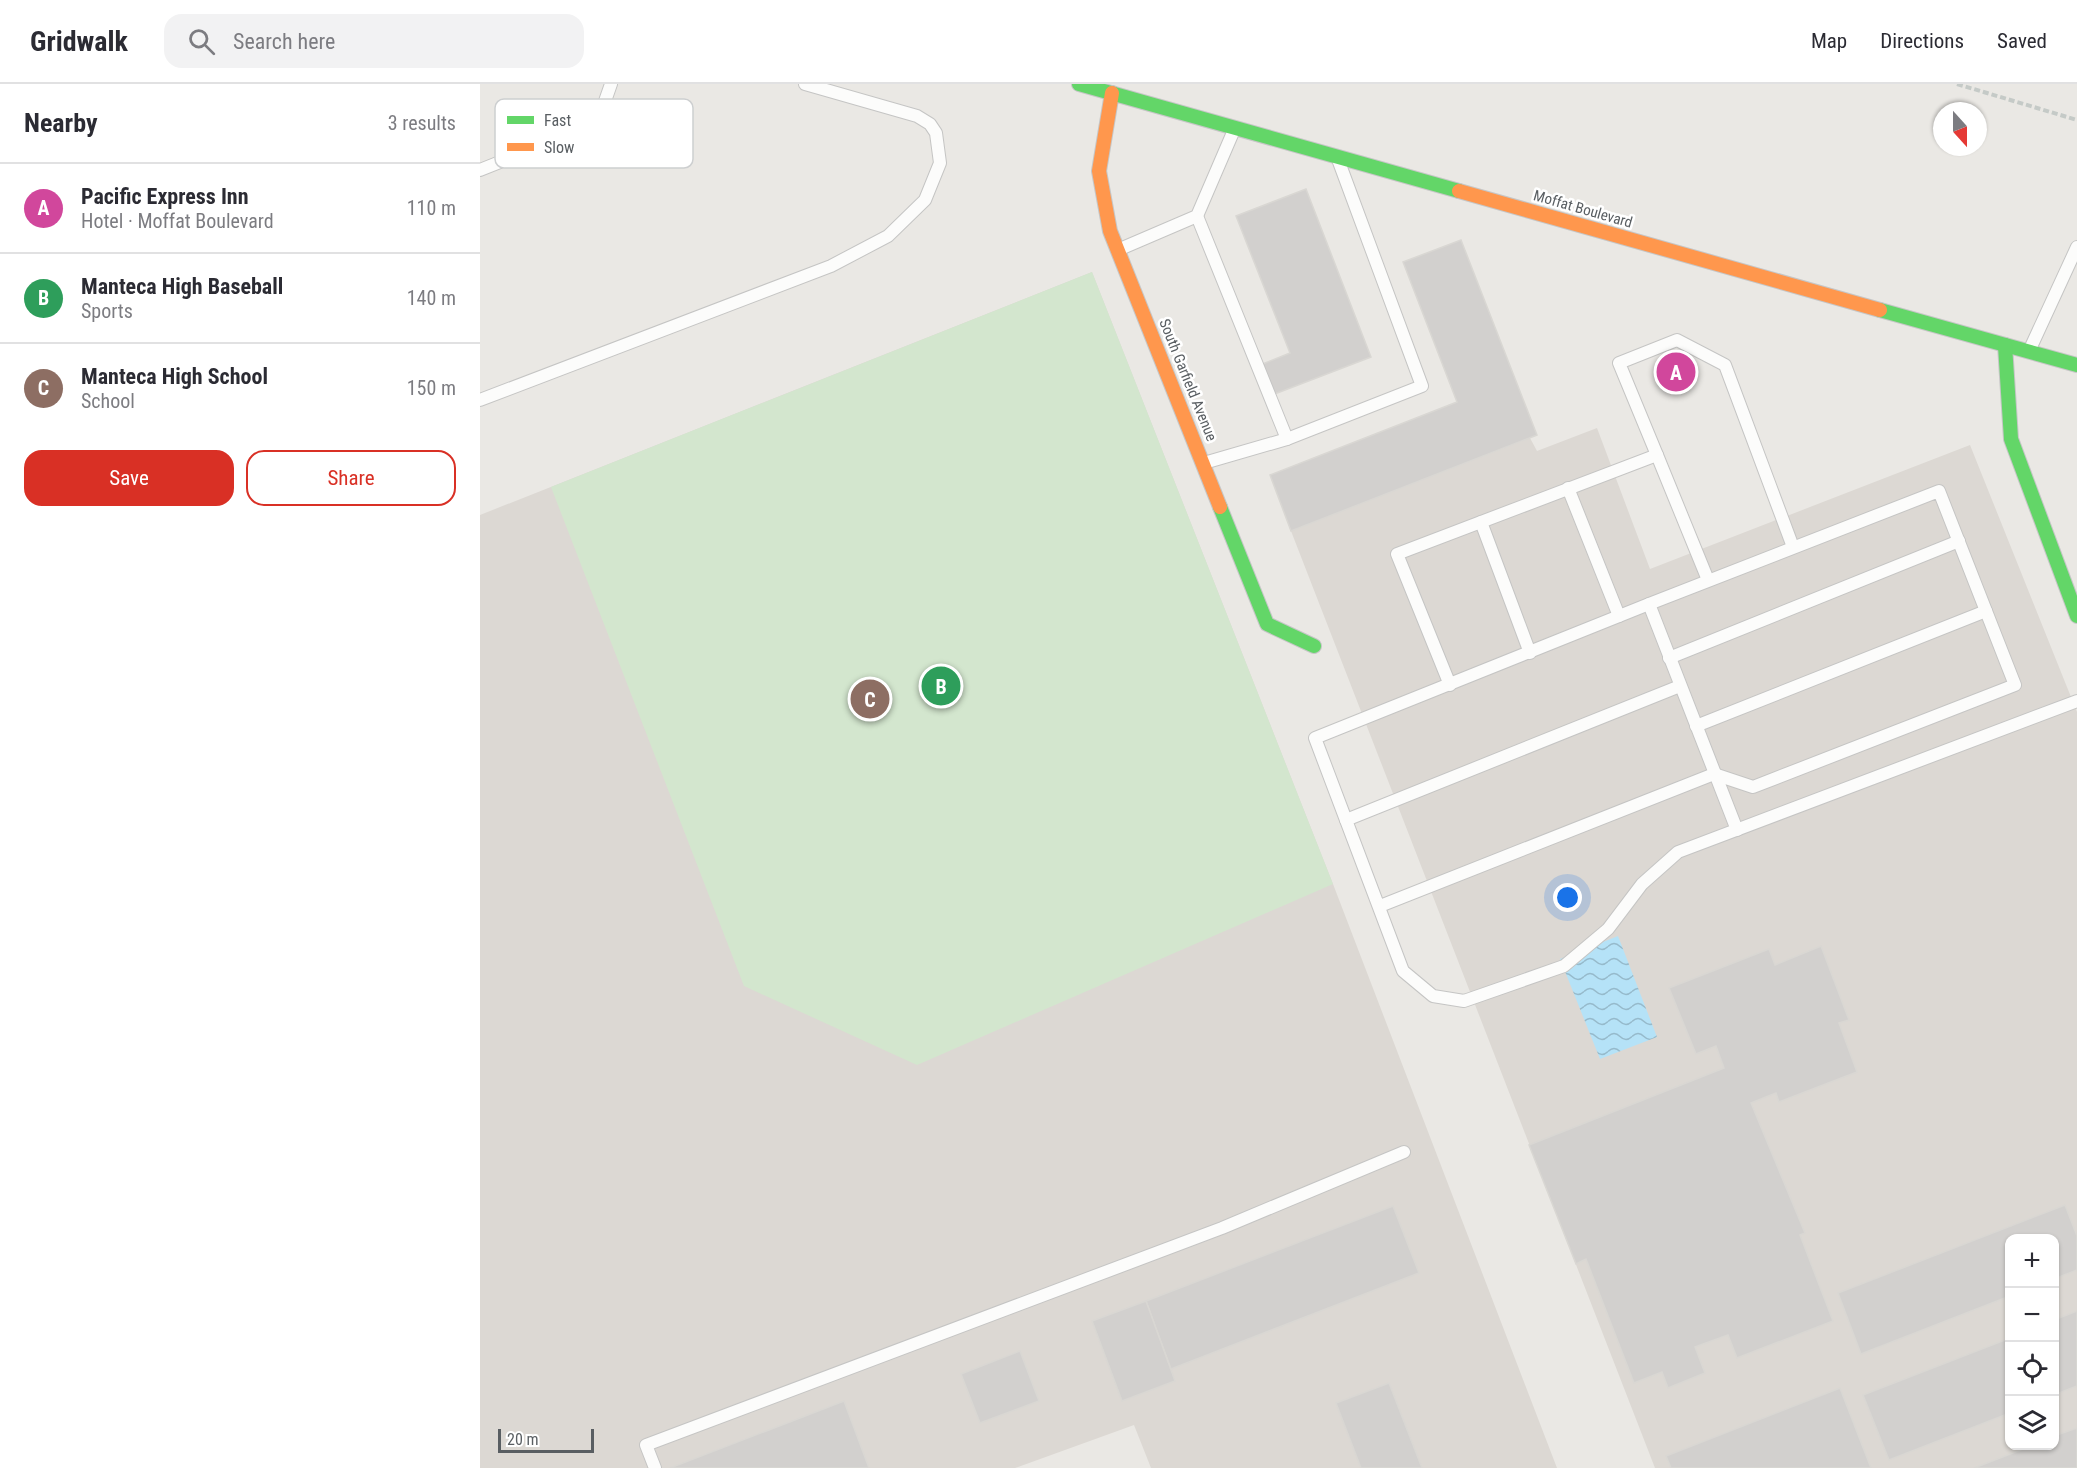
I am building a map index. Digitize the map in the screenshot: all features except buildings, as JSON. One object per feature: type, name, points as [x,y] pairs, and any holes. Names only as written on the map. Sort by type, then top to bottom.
[{"type":"main road","name":"Moffat Boulevard","points":[[1079,84],[2077,365]]},
{"type":"main road","name":"South Garfield Avenue","points":[[1113,93],[1099,171],[1110,231],[1267,624],[1314,646]]},
{"type":"main road","points":[[2005,345],[2011,439],[2077,616]]},
{"type":"lane","points":[[606,99],[610,84]]},
{"type":"lane","points":[[480,400],[831,266],[888,236],[925,200],[940,163],[936,133],[930,124],[917,116],[805,84]]},
{"type":"lane","points":[[1117,250],[1197,216],[1234,129]]},
{"type":"lane","points":[[1204,463],[1287,439],[1422,386],[1338,158]]},
{"type":"lane","points":[[480,170],[495,164]]},
{"type":"lane","points":[[1197,216],[1287,439]]},
{"type":"lane","points":[[2029,352],[2077,247]]},
{"type":"lane","points":[[1708,580],[1619,363],[1677,340],[1725,365],[1793,547]]},
{"type":"lane","points":[[1450,685],[1397,554],[1657,455]]},
{"type":"lane","points":[[1568,488],[1619,616]]},
{"type":"lane","points":[[1380,906],[1714,774],[1753,787],[2015,685],[1939,491],[1708,580],[1315,738],[1403,971],[1433,996],[1464,1000],[1564,966],[1608,929],[1642,884],[1678,852],[2077,701]]},
{"type":"lane","points":[[1481,522],[1530,653]]},
{"type":"lane","points":[[1669,658],[1959,541]]},
{"type":"lane","points":[[1648,604],[1737,830]]},
{"type":"lane","points":[[1696,726],[1986,611]]},
{"type":"lane","points":[[1346,820],[1680,686]]},
{"type":"lane","points":[[655,1468],[646,1445],[1222,1228],[1404,1152]]},
{"type":"path","points":[[1957,84],[2077,120]]},
{"type":"shaded area","points":[[1092,272],[1333,884],[1557,1468],[1151,1468],[1134,1425],[1015,1468],[480,1468],[480,515]]},
{"type":"shaded area","points":[[1597,428],[1650,569],[1970,445],[2077,712],[2077,1468],[1655,1468],[1291,531],[1530,438],[1537,451]]},
{"type":"green space","points":[[1092,272],[1333,884],[917,1065],[744,986],[551,487]]},
{"type":"water","points":[[1618,936],[1657,1037],[1600,1059],[1560,959]]},
{"type":"traffic: fast","points":[[1079,84],[1459,191]]},
{"type":"traffic: fast","points":[[1880,310],[2077,365]]},
{"type":"traffic: fast","points":[[2005,345],[2011,439],[2077,616]]},
{"type":"traffic: fast","points":[[1220,507],[1267,624],[1314,646]]},
{"type":"traffic: slow","points":[[1112,93],[1099,171],[1110,231],[1220,507]]},
{"type":"traffic: slow","points":[[1459,191],[1880,310]]},
{"type":"place","name":"Pacific Express Inn","points":[[1676,372]]},
{"type":"place","name":"Manteca High Baseball","points":[[941,686]]},
{"type":"place","name":"Manteca High School","points":[[870,699]]}]
